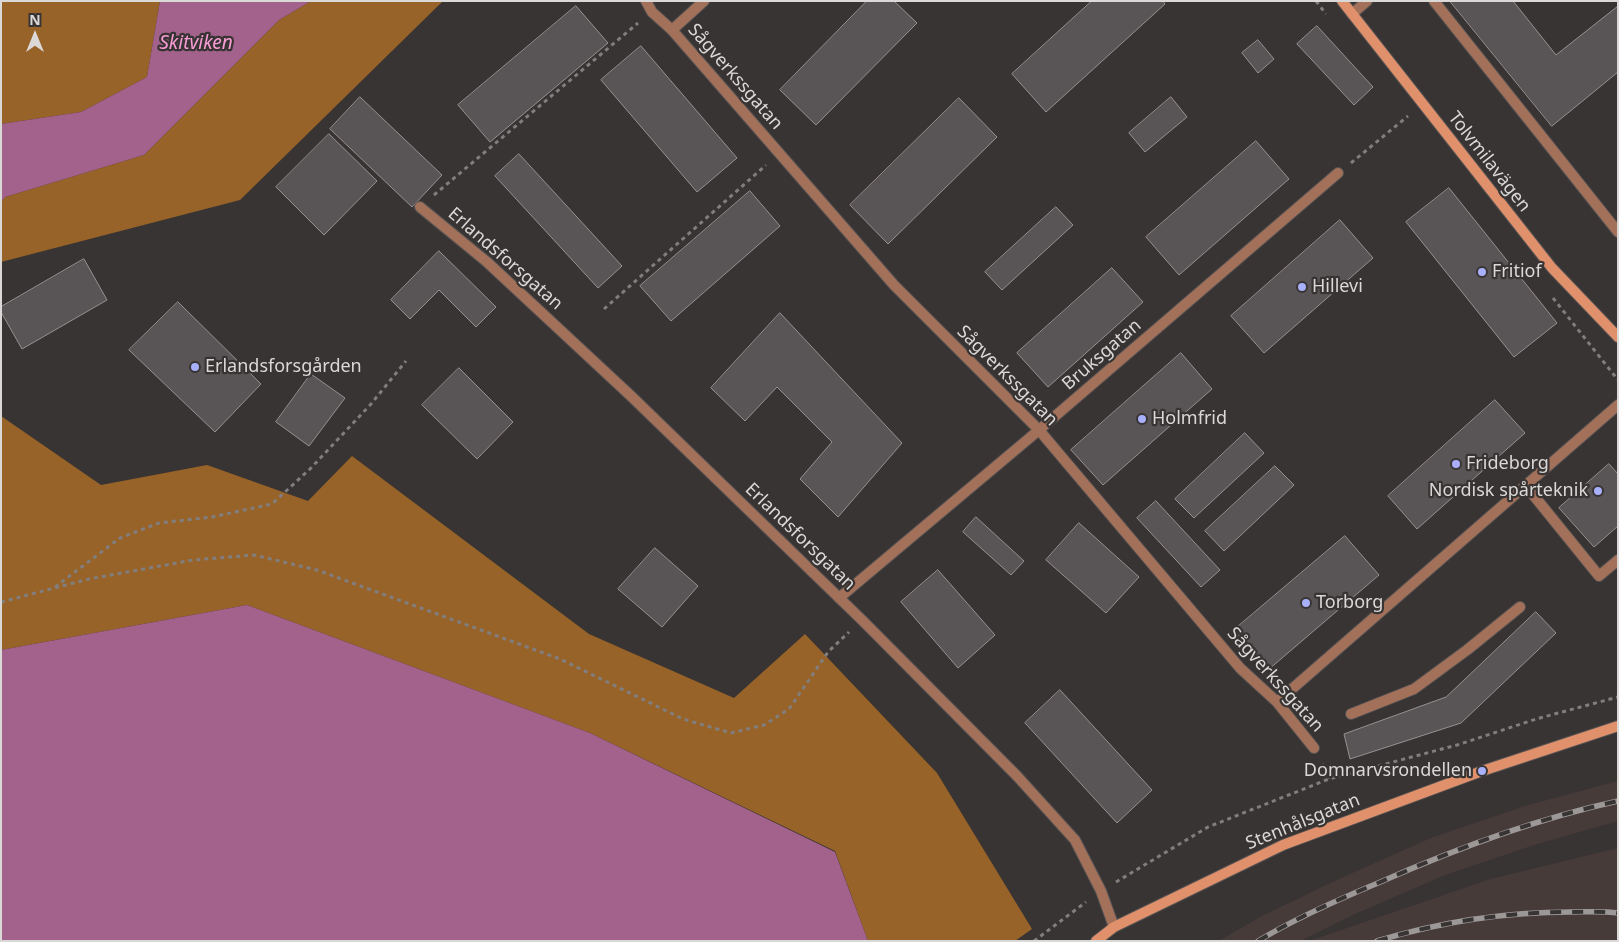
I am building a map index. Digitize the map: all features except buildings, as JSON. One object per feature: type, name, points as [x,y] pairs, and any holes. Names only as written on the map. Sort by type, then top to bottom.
[{"type":"street","name":"Sågverkssgatan","points":[[646,1],[652,12],[672,30],[894,285],[1039,430],[1240,668],[1277,702],[1314,748]]},
{"type":"street","points":[[672,30],[704,1]]},
{"type":"street","name":"Tolvmilavägen","points":[[1342,1],[1552,268],[1618,337]]},
{"type":"street","points":[[1352,14],[1367,1]]},
{"type":"street","points":[[1434,1],[1618,232]]},
{"type":"street","name":"Bruksgatan","points":[[839,598],[1039,430],[1338,173]]},
{"type":"street","name":"Erlandsforsgatan","points":[[420,207],[487,262],[631,396],[862,620],[1017,776],[1075,840],[1101,890],[1114,927]]},
{"type":"street","points":[[1277,702],[1618,405]]},
{"type":"street","points":[[1526,486],[1599,576],[1618,560]]},
{"type":"street","points":[[1351,714],[1414,689],[1467,650],[1520,607]]},
{"type":"street","name":"Stenhålsgatan","points":[[1096,941],[1114,927],[1283,845],[1482,771],[1618,726]]},
{"type":"path","points":[[420,207],[652,12]]},
{"type":"path","points":[[1338,173],[1408,116]]},
{"type":"path","points":[[604,309],[780,153]]},
{"type":"path","points":[[53,588],[120,538],[151,526],[159,523],[212,517],[272,504],[311,468],[372,404],[406,361]]},
{"type":"path","points":[[1,602],[89,579],[193,560],[254,555],[317,570],[479,628],[560,659],[684,719],[731,733],[764,725],[788,709],[828,652],[862,620]]},
{"type":"path","points":[[1034,941],[1101,890],[1208,827],[1329,779],[1457,745],[1536,719],[1618,697]]},
{"type":"shaded area","points":[[1,1],[160,1],[147,77],[81,112],[1,124]]},
{"type":"shaded area","points":[[311,1],[443,1],[240,200],[1,262],[1,202],[5,197],[144,155],[279,20]]},
{"type":"shaded area","points":[[1,416],[101,485],[207,465],[308,501],[352,456],[589,634],[734,698],[805,634],[937,773],[1032,929],[1015,941],[868,941],[835,851],[590,733],[247,605],[1,650]]},
{"type":"shaded area","points":[[1618,781],[1618,821],[1537,844],[1445,875],[1355,914],[1300,941],[1219,941],[1260,917],[1431,838],[1525,806]]},
{"type":"shaded area","points":[[1618,848],[1618,941],[1309,941],[1491,879]]},
{"type":"water","name":"Skitviken","points":[[160,1],[311,1],[279,20],[144,155],[5,197],[1,202],[1,124],[81,112],[147,77]]},
{"type":"water","points":[[247,605],[590,733],[835,852],[868,941],[1,941],[1,650]]},
{"type":"railway","points":[[1258,941],[1332,903],[1407,870],[1466,847],[1526,826],[1618,801]]},
{"type":"railway","points":[[1377,941],[1449,923],[1498,916],[1547,912],[1618,913]]},
{"type":"place","name":"Fritiof","points":[[1482,272]]},
{"type":"place","name":"Hillevi","points":[[1302,287]]},
{"type":"place","name":"Erlandsforsgården","points":[[195,367]]},
{"type":"place","name":"Holmfrid","points":[[1142,419]]},
{"type":"place","name":"Frideborg","points":[[1456,464]]},
{"type":"place","name":"Nordisk spårteknik","points":[[1598,491]]},
{"type":"place","name":"Torborg","points":[[1306,603]]},
{"type":"place","name":"Domnarvsrondellen","points":[[1482,771]]}]
